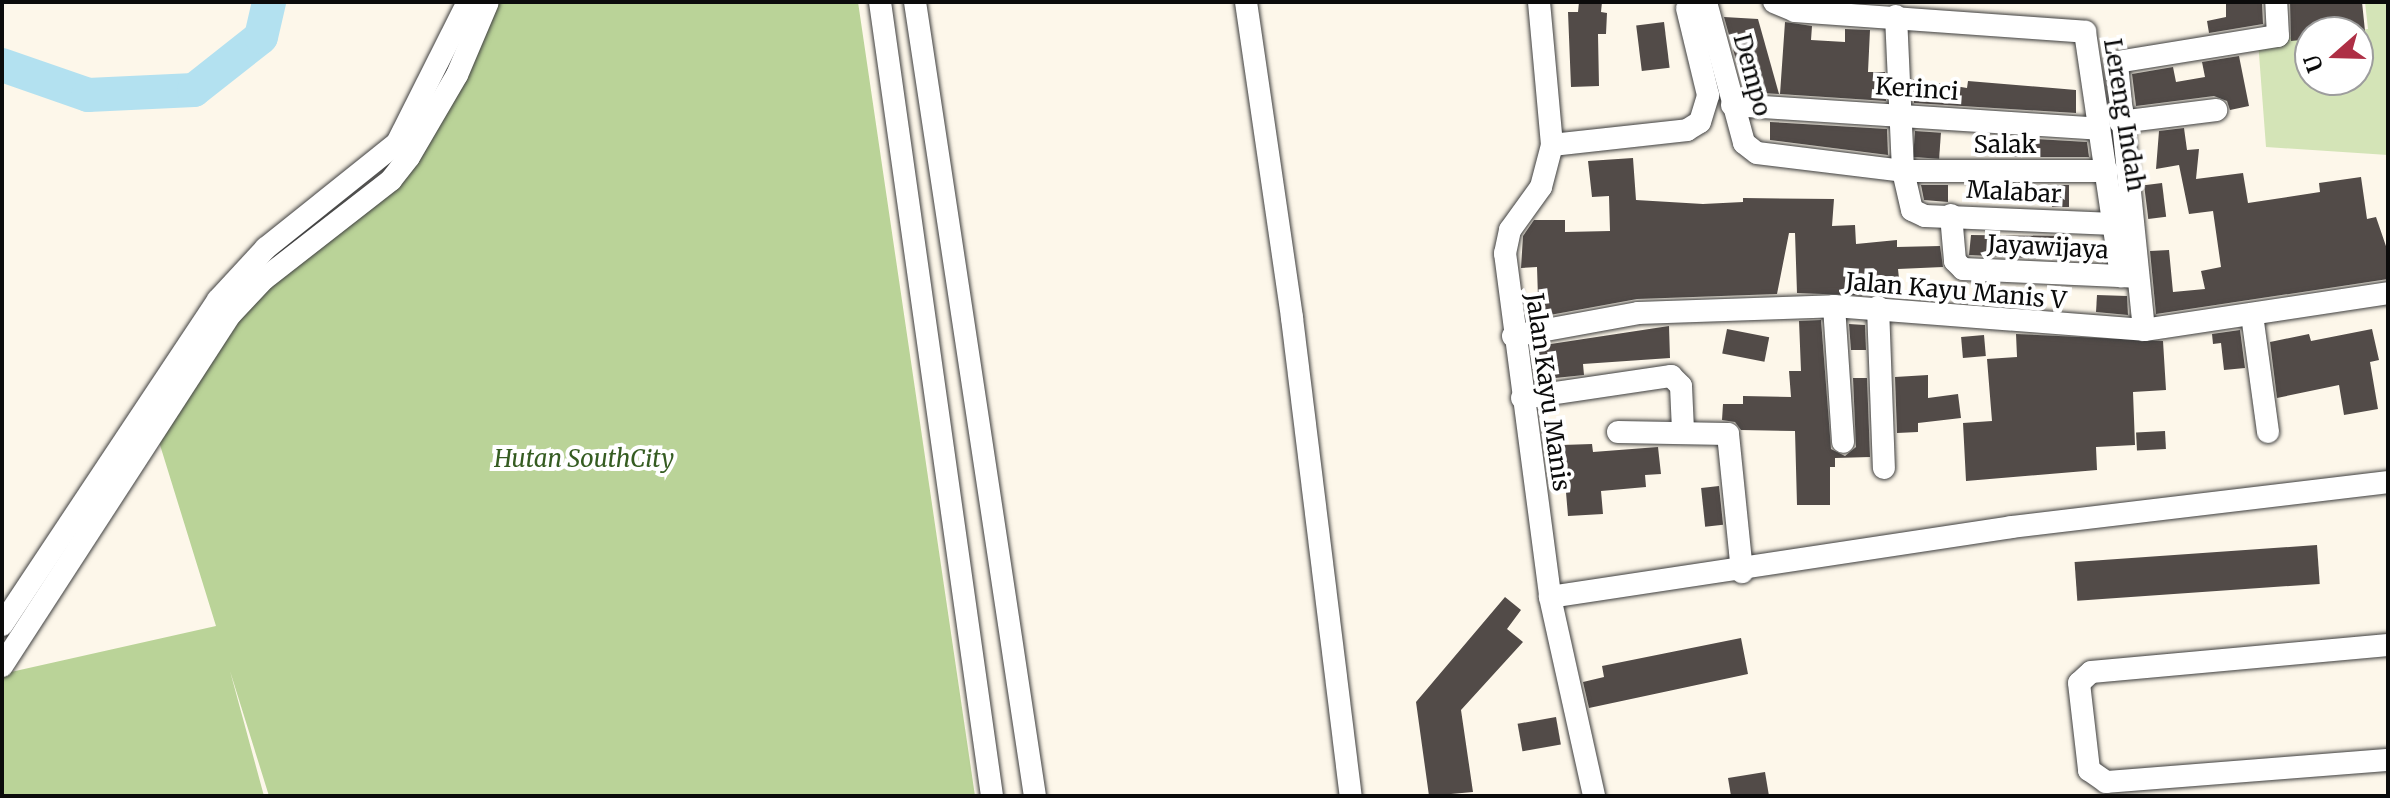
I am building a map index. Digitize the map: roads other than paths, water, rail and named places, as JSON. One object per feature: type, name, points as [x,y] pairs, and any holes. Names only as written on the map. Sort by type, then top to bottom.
[{"type":"street","points":[[2,625],[218,300],[266,248],[397,143],[468,2]]},
{"type":"street","points":[[2,666],[231,314],[264,279],[391,180],[409,157],[457,75],[488,2]]},
{"type":"street","points":[[880,2],[992,796]]},
{"type":"street","points":[[915,2],[1035,796]]},
{"type":"street","points":[[1246,2],[1292,318],[1351,796]]},
{"type":"street","name":"Jalan Kayu Manis","points":[[1539,2],[1552,145],[1541,187],[1506,242],[1513,336],[1550,597],[1594,796]]},
{"type":"street","name":"Lereng Indah","points":[[1774,2],[1795,11],[2014,23],[2085,32],[2110,126],[2107,171],[2114,224],[2131,277]]},
{"type":"street","points":[[2014,23],[2026,2]]},
{"type":"street","points":[[2144,330],[2131,277],[2110,126],[2117,62],[2278,36],[2276,2]]},
{"type":"street","points":[[1552,145],[1687,130],[1700,122],[1708,95],[1697,5]]},
{"type":"street","name":"Dempo","points":[[1697,5],[1744,143],[1757,153],[1903,171]]},
{"type":"street","points":[[1896,16],[1903,171]]},
{"type":"street","name":"Kerinci","points":[[1732,105],[2110,126],[2216,110]]},
{"type":"street","name":"Salak","points":[[1903,171],[2107,171]]},
{"type":"street","name":"Malabar","points":[[1903,171],[1912,210],[1925,216],[2114,224]]},
{"type":"street","name":"Jayawijaya","points":[[1951,215],[1955,261],[1963,269],[2131,277]]},
{"type":"street","name":"Jalan Kayu Manis V","points":[[1513,336],[1638,313],[1834,306],[2144,330],[2388,293]]},
{"type":"street","points":[[1834,306],[1843,442]]},
{"type":"street","points":[[1878,307],[1884,468]]},
{"type":"street","points":[[2252,315],[2268,432]]},
{"type":"street","points":[[1522,398],[1671,376],[1681,386],[1683,430]]},
{"type":"street","points":[[1618,432],[1722,431],[1732,442],[1742,572]]},
{"type":"street","points":[[1550,597],[1742,572],[2011,527],[2388,482]]},
{"type":"street","points":[[2388,645],[2091,672],[2079,683],[2089,770],[2106,782],[2388,760]]},
{"type":"waterway","points":[[2,65],[88,95],[194,90],[261,37],[269,2]]},
{"type":"park label","name":"Hutan SouthCity","points":[[584,459]]}]
